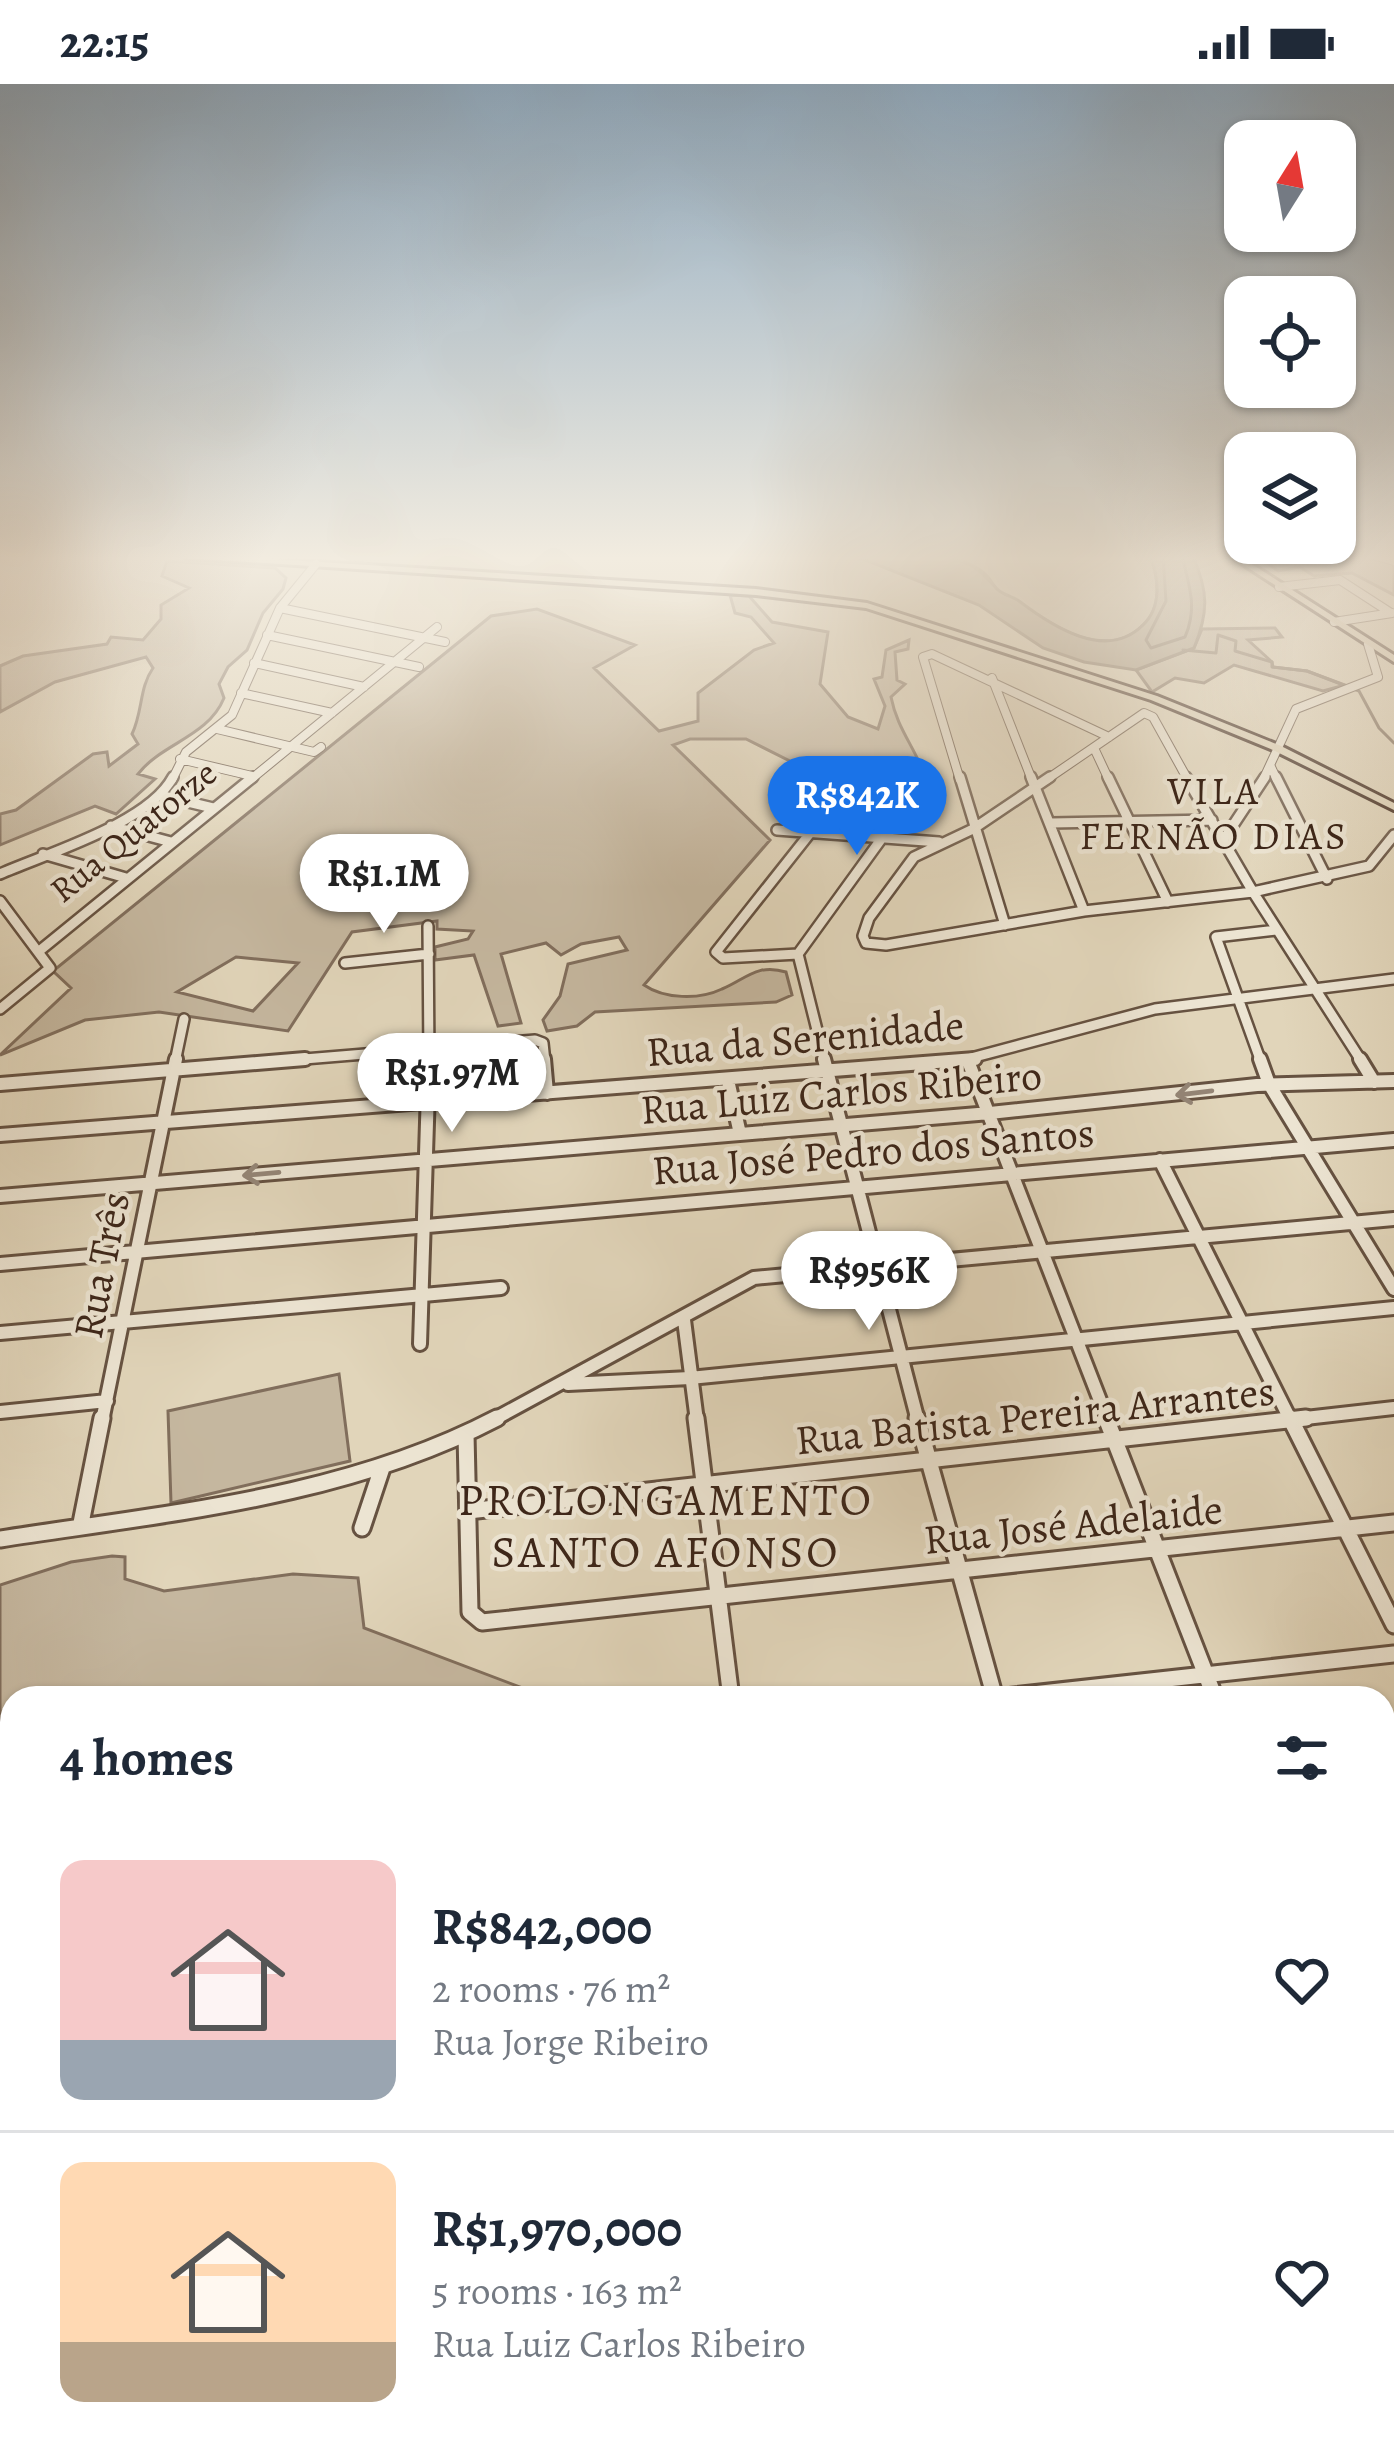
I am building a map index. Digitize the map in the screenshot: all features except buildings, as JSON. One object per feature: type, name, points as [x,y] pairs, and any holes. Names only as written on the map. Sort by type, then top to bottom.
[{"type":"main road","points":[[1058,667],[1154,698],[1277,748],[1394,807]]},
{"type":"street","points":[[0,874],[110,826],[163,796],[181,759],[220,726],[252,667]]},
{"type":"street","points":[[271,667],[364,687]]},
{"type":"street","name":"Rua Quatorze","points":[[38,952],[389,667]]},
{"type":"street","points":[[926,667],[1005,926]]},
{"type":"street","points":[[965,667],[1108,737]]},
{"type":"street","points":[[1222,842],[1271,767],[1296,709],[1351,688],[1379,673],[1377,667]]},
{"type":"street","points":[[992,678],[1084,911]]},
{"type":"street","points":[[241,693],[332,713]]},
{"type":"street","points":[[1374,1082],[1276,930],[1254,892],[1222,842],[1153,717],[1144,713],[973,829],[914,857],[869,918],[862,936],[866,943],[886,945],[1084,911],[1254,892],[1327,879],[1369,866],[1394,835]]},
{"type":"street","points":[[220,726],[294,744]]},
{"type":"street","points":[[1094,748],[1168,902]]},
{"type":"street","points":[[181,759],[252,776]]},
{"type":"street","points":[[1271,767],[1327,879]]},
{"type":"street","points":[[798,954],[723,958],[716,952],[811,832],[822,770]]},
{"type":"street","points":[[889,780],[883,838],[798,954],[875,1267],[992,1686]]},
{"type":"street","points":[[163,796],[213,808]]},
{"type":"street","points":[[1051,823],[1235,819]]},
{"type":"street","points":[[110,826],[171,842]]},
{"type":"street","points":[[777,830],[940,842]]},
{"type":"street","points":[[41,854],[126,878]]},
{"type":"street","points":[[0,901],[50,968],[0,1009]]},
{"type":"street","points":[[420,1344],[427,1224],[428,926]]},
{"type":"street","points":[[1276,930],[1216,937],[1269,1084],[1394,1289]]},
{"type":"street","points":[[345,963],[428,954]]},
{"type":"street","name":"Rua da Serenidade","points":[[0,1135],[968,1061],[1156,1009],[1394,979]]},
{"type":"street","name":"Rua Três","points":[[81,1523],[184,1019]]},
{"type":"street","points":[[0,1084],[540,1041],[547,1093]]},
{"type":"street","points":[[968,1061],[1110,1437],[1211,1686]]},
{"type":"street","points":[[728,1080],[740,1134]]},
{"type":"street","name":"Rua Luiz Carlos Ribeiro","points":[[0,1196],[990,1113],[1269,1084],[1394,1081]]},
{"type":"street","name":"Rua José Pedro dos Santos","points":[[0,1264],[1394,1139]]},
{"type":"street","points":[[1160,1160],[1394,1625]]},
{"type":"street","points":[[0,1538],[245,1501],[382,1468],[466,1433],[684,1320],[754,1278],[1394,1219]]},
{"type":"street","points":[[0,1333],[501,1288]]},
{"type":"street","points":[[561,1384],[691,1378],[1394,1308]]},
{"type":"street","points":[[684,1320],[728,1686]]},
{"type":"street","points":[[0,1412],[107,1400]]},
{"type":"street","name":"Rua Batista Pereira Arrantes","points":[[468,1511],[701,1487],[928,1456],[1394,1408]]},
{"type":"street","points":[[466,1433],[468,1511]]},
{"type":"street","points":[[362,1528],[382,1468]]},
{"type":"street","name":"Rua José Adelaide","points":[[468,1511],[470,1612],[482,1622],[1394,1523]]},
{"type":"street","points":[[1111,1686],[1394,1654]]},
{"type":"shaded area","points":[[0,667],[111,667],[55,682],[0,712]]},
{"type":"shaded area","points":[[228,667],[219,684],[224,698],[217,711],[148,763],[138,774],[155,779],[116,814],[95,806],[0,845],[0,814],[16,810],[93,754],[107,752],[109,766],[138,744],[132,734],[153,668]]},
{"type":"shaded area","points":[[429,667],[596,667],[659,731],[698,721],[698,693],[732,667],[823,667],[820,684],[848,717],[878,729],[885,706],[874,679],[882,677],[884,667],[896,667],[897,680],[905,684],[891,697],[928,788],[886,771],[790,761],[746,739],[690,739],[673,745],[770,840],[644,985],[661,993],[692,996],[713,993],[759,971],[776,970],[786,972],[792,995],[776,1002],[595,1012],[577,1026],[547,1031],[543,1020],[560,996],[568,964],[627,950],[619,937],[581,944],[561,955],[546,943],[501,954],[521,1023],[498,1026],[474,955],[435,960],[435,947],[468,939],[473,931],[437,929],[437,921],[352,932],[288,1031],[159,1012],[85,1020],[0,1055],[71,988],[53,971]],"holes":[[[236,957],[298,963],[253,1011],[177,992]]]},
{"type":"shaded area","points":[[1231,667],[1204,683],[1175,678],[1152,692],[1136,670]]},
{"type":"shaded area","points":[[1240,667],[1307,671],[1345,685],[1323,691]]},
{"type":"shaded area","points":[[339,1374],[350,1461],[171,1503],[168,1411]]},
{"type":"shaded area","points":[[125,1557],[125,1579],[164,1591],[293,1574],[358,1578],[364,1628],[517,1686],[0,1686],[0,1585],[71,1562]]},
{"type":"waterway","points":[[1272,667],[1307,671],[1359,691],[1379,728],[1394,743]]},
{"type":"district","name":"VILA FERNÃO DIAS","points":[[1214,812]]},
{"type":"district","name":"PROLONGAMENTO SANTO AFONSO","points":[[666,1526]]}]
